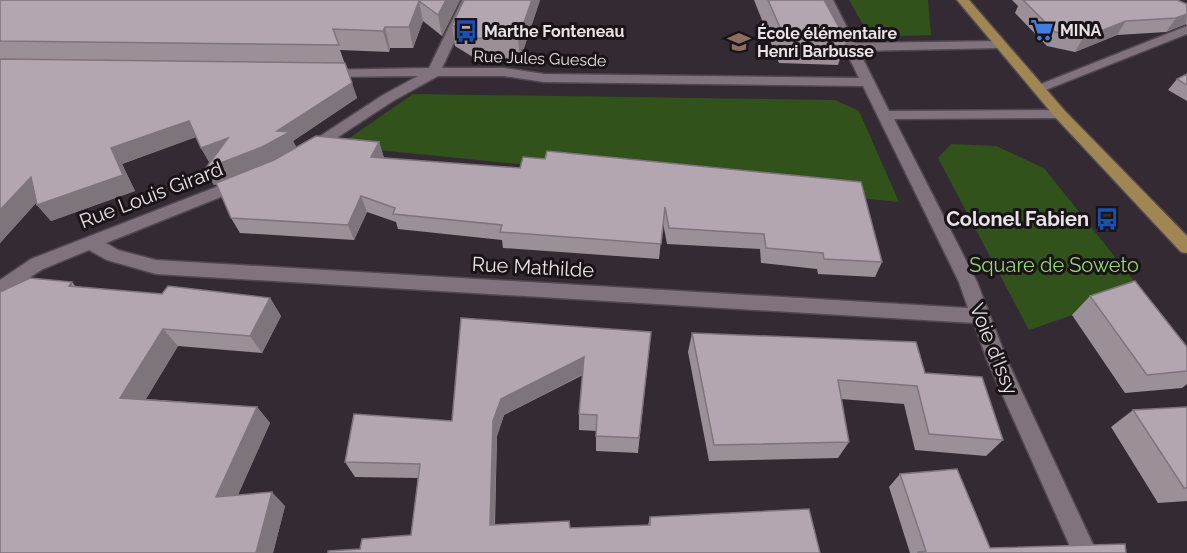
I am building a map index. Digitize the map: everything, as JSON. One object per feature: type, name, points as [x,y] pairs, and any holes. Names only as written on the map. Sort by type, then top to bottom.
[{"type":"main road","points":[[963,0],[1060,114],[1187,247]]},
{"type":"street","points":[[294,159],[388,98],[433,74],[468,0]]},
{"type":"street","points":[[827,0],[885,115],[1060,114]]},
{"type":"street","points":[[1038,88],[1187,30]]},
{"type":"street","points":[[851,47],[999,44]]},
{"type":"street","name":"Rue Jules Guesde","points":[[311,73],[504,72],[544,78],[869,82]]},
{"type":"street","name":"Voie d'Issy","points":[[885,115],[968,282],[979,316],[1085,553]]},
{"type":"street","name":"Rue Louis Girard","points":[[0,289],[37,264],[254,178]]},
{"type":"street","name":"Rue Mathilde","points":[[88,242],[113,255],[156,267],[979,316]]},
{"type":"green space","points":[[849,0],[928,0],[931,35],[870,37]]},
{"type":"green space","points":[[413,94],[835,100],[859,111],[899,202],[338,146]]},
{"type":"green space","name":"Square de Soweto","points":[[951,144],[996,146],[1044,168],[1142,291],[1029,330],[938,158]]},
{"type":"building","points":[[0,0],[446,0],[438,15],[419,1],[409,27],[385,27],[383,31],[333,29],[339,45],[0,41]]},
{"type":"building","points":[[464,0],[532,0],[518,39],[473,38],[452,25]]},
{"type":"building","points":[[768,0],[824,0],[846,40],[785,39]]},
{"type":"building","points":[[1023,0],[1177,0],[1187,4],[1187,14],[1176,18],[1126,21],[1083,38],[1055,32]]},
{"type":"building","points":[[0,59],[345,63],[352,83],[277,131],[290,132],[262,147],[205,169],[228,138],[201,148],[189,121],[111,148],[123,175],[37,205],[31,177],[0,210]]},
{"type":"building","points":[[1187,74],[1187,85],[1177,79]]},
{"type":"building","points":[[316,136],[379,142],[371,157],[520,168],[523,157],[545,159],[547,151],[861,182],[882,262],[824,259],[823,253],[766,248],[764,234],[669,228],[665,207],[661,244],[500,232],[502,225],[393,214],[395,208],[361,196],[348,225],[231,218],[216,183],[274,160]]},
{"type":"building","points":[[30,278],[72,282],[69,286],[162,294],[168,286],[270,298],[250,336],[163,329],[120,398],[257,407],[216,497],[272,492],[256,553],[0,553],[0,292]]},
{"type":"building","points":[[1135,281],[1187,347],[1187,371],[1147,375],[1090,296]]},
{"type":"building","points":[[461,318],[651,332],[639,438],[596,436],[597,415],[579,414],[584,357],[501,399],[493,421],[490,525],[569,521],[570,528],[650,525],[650,517],[809,509],[820,553],[328,553],[328,551],[360,549],[362,539],[411,535],[420,464],[345,462],[354,414],[452,421]]},
{"type":"building","points":[[692,333],[916,342],[925,373],[982,377],[1003,440],[929,434],[917,386],[838,380],[849,442],[714,445]]},
{"type":"building","points":[[1187,407],[1187,488],[1184,488],[1133,410]]},
{"type":"building","points":[[957,469],[990,548],[1125,544],[1126,553],[918,553],[926,551],[900,474]]},
{"type":"place","name":"MINA","points":[[1042,30]]},
{"type":"place","name":"Marthe Fonteneau","points":[[466,31]]},
{"type":"place","name":"École élémentaire Henri Barbusse","points":[[739,42]]},
{"type":"place","name":"Colonel Fabien","points":[[1107,219]]}]
